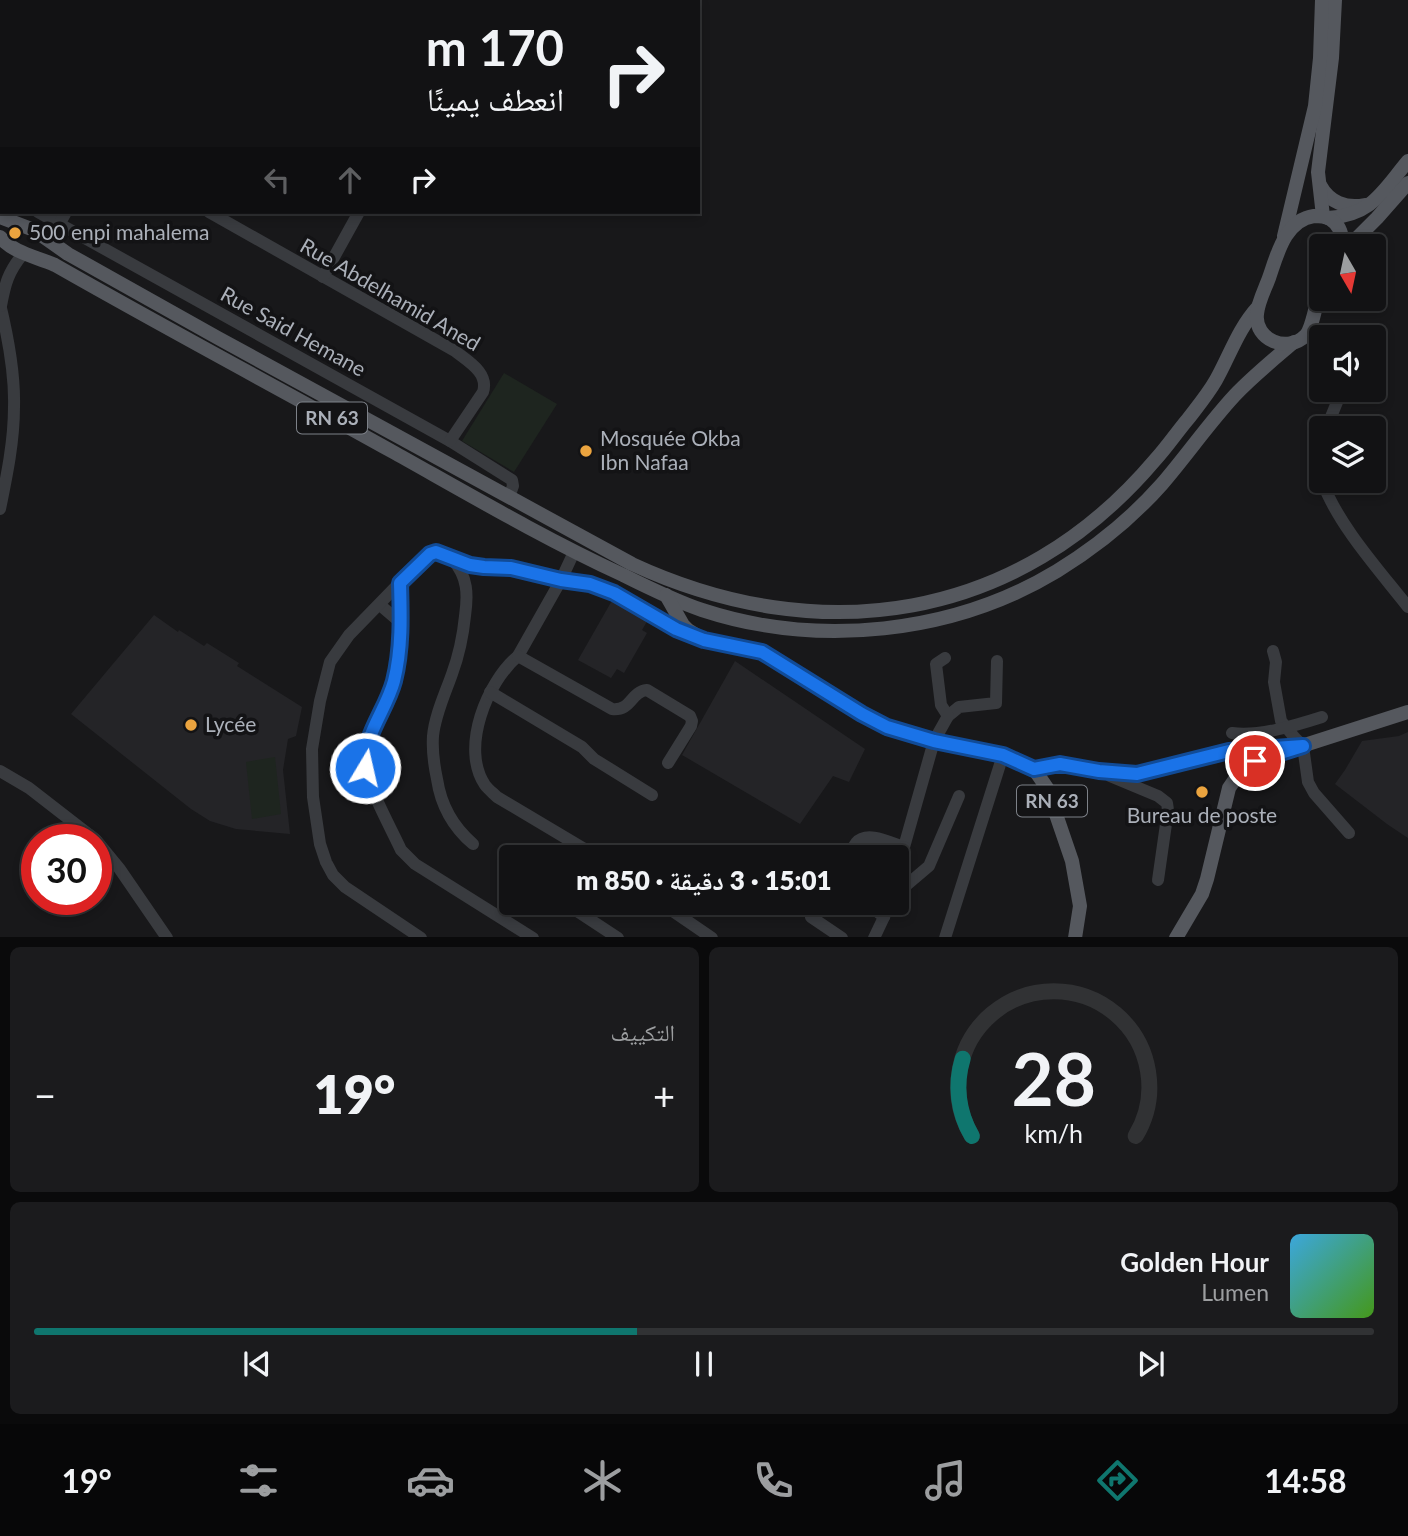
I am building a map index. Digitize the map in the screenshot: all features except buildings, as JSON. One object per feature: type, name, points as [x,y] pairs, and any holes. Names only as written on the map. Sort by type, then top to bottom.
[{"type":"main road","points":[[1322,0],[1318,183],[1326,217],[1340,229],[1342,234]]},
{"type":"main road","points":[[1313,312],[1309,331],[1302,338],[1287,344],[1276,343],[1265,336],[1258,326],[1256,313],[1283,242],[1319,119],[1332,58],[1335,0]]},
{"type":"main road","points":[[1283,242],[1292,228],[1302,220],[1355,213],[1369,206],[1408,161]]},
{"type":"main road","points":[[1318,183],[1328,197],[1343,205],[1360,206],[1376,200]]},
{"type":"main road","points":[[1361,234],[1408,183]]},
{"type":"main road","points":[[0,237],[7,220],[27,227],[218,338],[655,575],[692,589],[745,603],[798,611],[869,612],[920,605],[995,582],[1062,544],[1132,487],[1158,457],[1210,390],[1236,338],[1258,307]]},
{"type":"main road","name":"RN 63","points":[[0,237],[23,254],[55,265],[574,552],[666,596]]},
{"type":"main road","points":[[43,261],[53,254],[49,240]]},
{"type":"main road","points":[[1236,338],[1247,333],[1254,334],[1262,341],[1265,351],[1238,392]]},
{"type":"main road","points":[[666,596],[702,610],[756,623],[824,631],[893,627],[961,613],[993,602],[1055,572],[1112,533],[1161,485],[1238,392],[1294,342]]},
{"type":"main road","points":[[655,575],[683,625],[700,637]]},
{"type":"main road","points":[[700,637],[694,625],[702,610]]},
{"type":"main road","name":"RN 63","points":[[700,637],[762,652],[887,727],[934,741],[1003,755],[1034,769],[1047,788],[1072,861],[1080,906],[1075,937]]},
{"type":"main road","points":[[1175,937],[1202,894],[1227,797],[1234,780],[1247,766],[1255,761],[1408,712]]},
{"type":"street","name":"Rue Abdelhamid Aned","points":[[213,214],[455,351],[478,369],[485,385],[483,392],[450,441]]},
{"type":"street","points":[[323,277],[358,214]]},
{"type":"street","points":[[49,240],[57,216]]},
{"type":"street","name":"Rue Said Hemane","points":[[57,216],[450,441],[512,480],[509,497]]},
{"type":"street","points":[[0,509],[8,470],[14,404],[12,369],[0,305],[6,280],[23,254]]},
{"type":"street","points":[[1327,493],[1338,514],[1408,607]]},
{"type":"street","points":[[421,937],[351,892],[333,875],[320,844],[313,797],[312,749],[330,662],[349,635],[430,554],[436,552],[470,565],[511,568],[590,584],[614,593],[676,629],[700,637]]},
{"type":"street","points":[[574,552],[518,656],[502,673],[490,692],[479,722],[476,748],[485,786],[497,797],[578,845]]},
{"type":"street","points":[[452,558],[460,567],[465,580],[467,606],[460,647],[437,718],[433,754],[438,789],[445,808],[454,826],[473,844]]},
{"type":"street","points":[[400,583],[401,623],[395,678],[367,742],[364,755],[369,779],[401,850],[407,857],[533,937]]},
{"type":"street","points":[[380,605],[401,623]]},
{"type":"street","points":[[1273,650],[1276,662],[1274,682],[1281,721],[1303,746],[1308,782],[1314,793],[1349,833]]},
{"type":"street","points":[[518,656],[612,709],[624,708],[638,692],[647,690],[690,716],[691,726],[668,763]]},
{"type":"street","points":[[946,658],[936,664],[941,705],[948,716]]},
{"type":"street","points":[[905,845],[934,741],[948,716],[958,708],[996,703],[997,661]]},
{"type":"street","points":[[490,692],[582,747],[594,759],[652,795]]},
{"type":"street","points":[[1232,733],[1244,735],[1302,725],[1322,717]]},
{"type":"street","points":[[1034,769],[1060,764],[1137,774],[1229,751],[1303,746]]},
{"type":"street","points":[[945,937],[1003,755]]},
{"type":"street","points":[[0,771],[29,788],[75,824]]},
{"type":"street","points":[[1099,771],[1158,796],[1167,803],[1157,880]]},
{"type":"street","points":[[909,883],[929,866],[959,796]]},
{"type":"street","points":[[855,845],[864,837],[898,845]]},
{"type":"street","points":[[112,859],[167,937]]},
{"type":"street","points":[[583,915],[618,937]]},
{"type":"street","points":[[679,915],[712,937]]},
{"type":"street","points":[[874,937],[884,917],[882,915]]},
{"type":"street","points":[[811,917],[842,937]]},
{"type":"shaded area","points":[[504,373],[557,404],[514,472],[462,441]]},
{"type":"shaded area","points":[[614,597],[649,618],[642,630],[647,633],[624,673],[617,669],[611,678],[578,660]]},
{"type":"shaded area","name":"Lycée","points":[[154,615],[204,646],[207,643],[239,663],[237,666],[302,707],[296,736],[288,739],[283,770],[290,834],[236,829],[210,821],[71,714]]},
{"type":"shaded area","points":[[735,661],[865,749],[849,782],[833,776],[800,824],[682,755]]},
{"type":"shaded area","points":[[1408,732],[1408,838],[1335,784],[1362,741],[1399,736]]},
{"type":"shaded area","points":[[275,757],[281,814],[252,819],[246,762]]},
{"type":"place","name":"500 enpi mahalema","points":[[15,233]]},
{"type":"place","name":"Mosquée Okba Ibn Nafaa","points":[[586,451]]},
{"type":"place","name":"Lycée","points":[[191,725]]},
{"type":"place","name":"Bureau de poste","points":[[1202,792]]},
{"type":"route","points":[[365,768],[367,742],[395,678],[401,623],[400,583],[417,565],[436,552],[470,565],[511,568],[590,584],[614,593],[676,629],[704,640],[762,652],[887,727],[934,741],[1003,755],[1034,769],[1060,764],[1137,774],[1229,751],[1303,746],[1255,761]]}]
